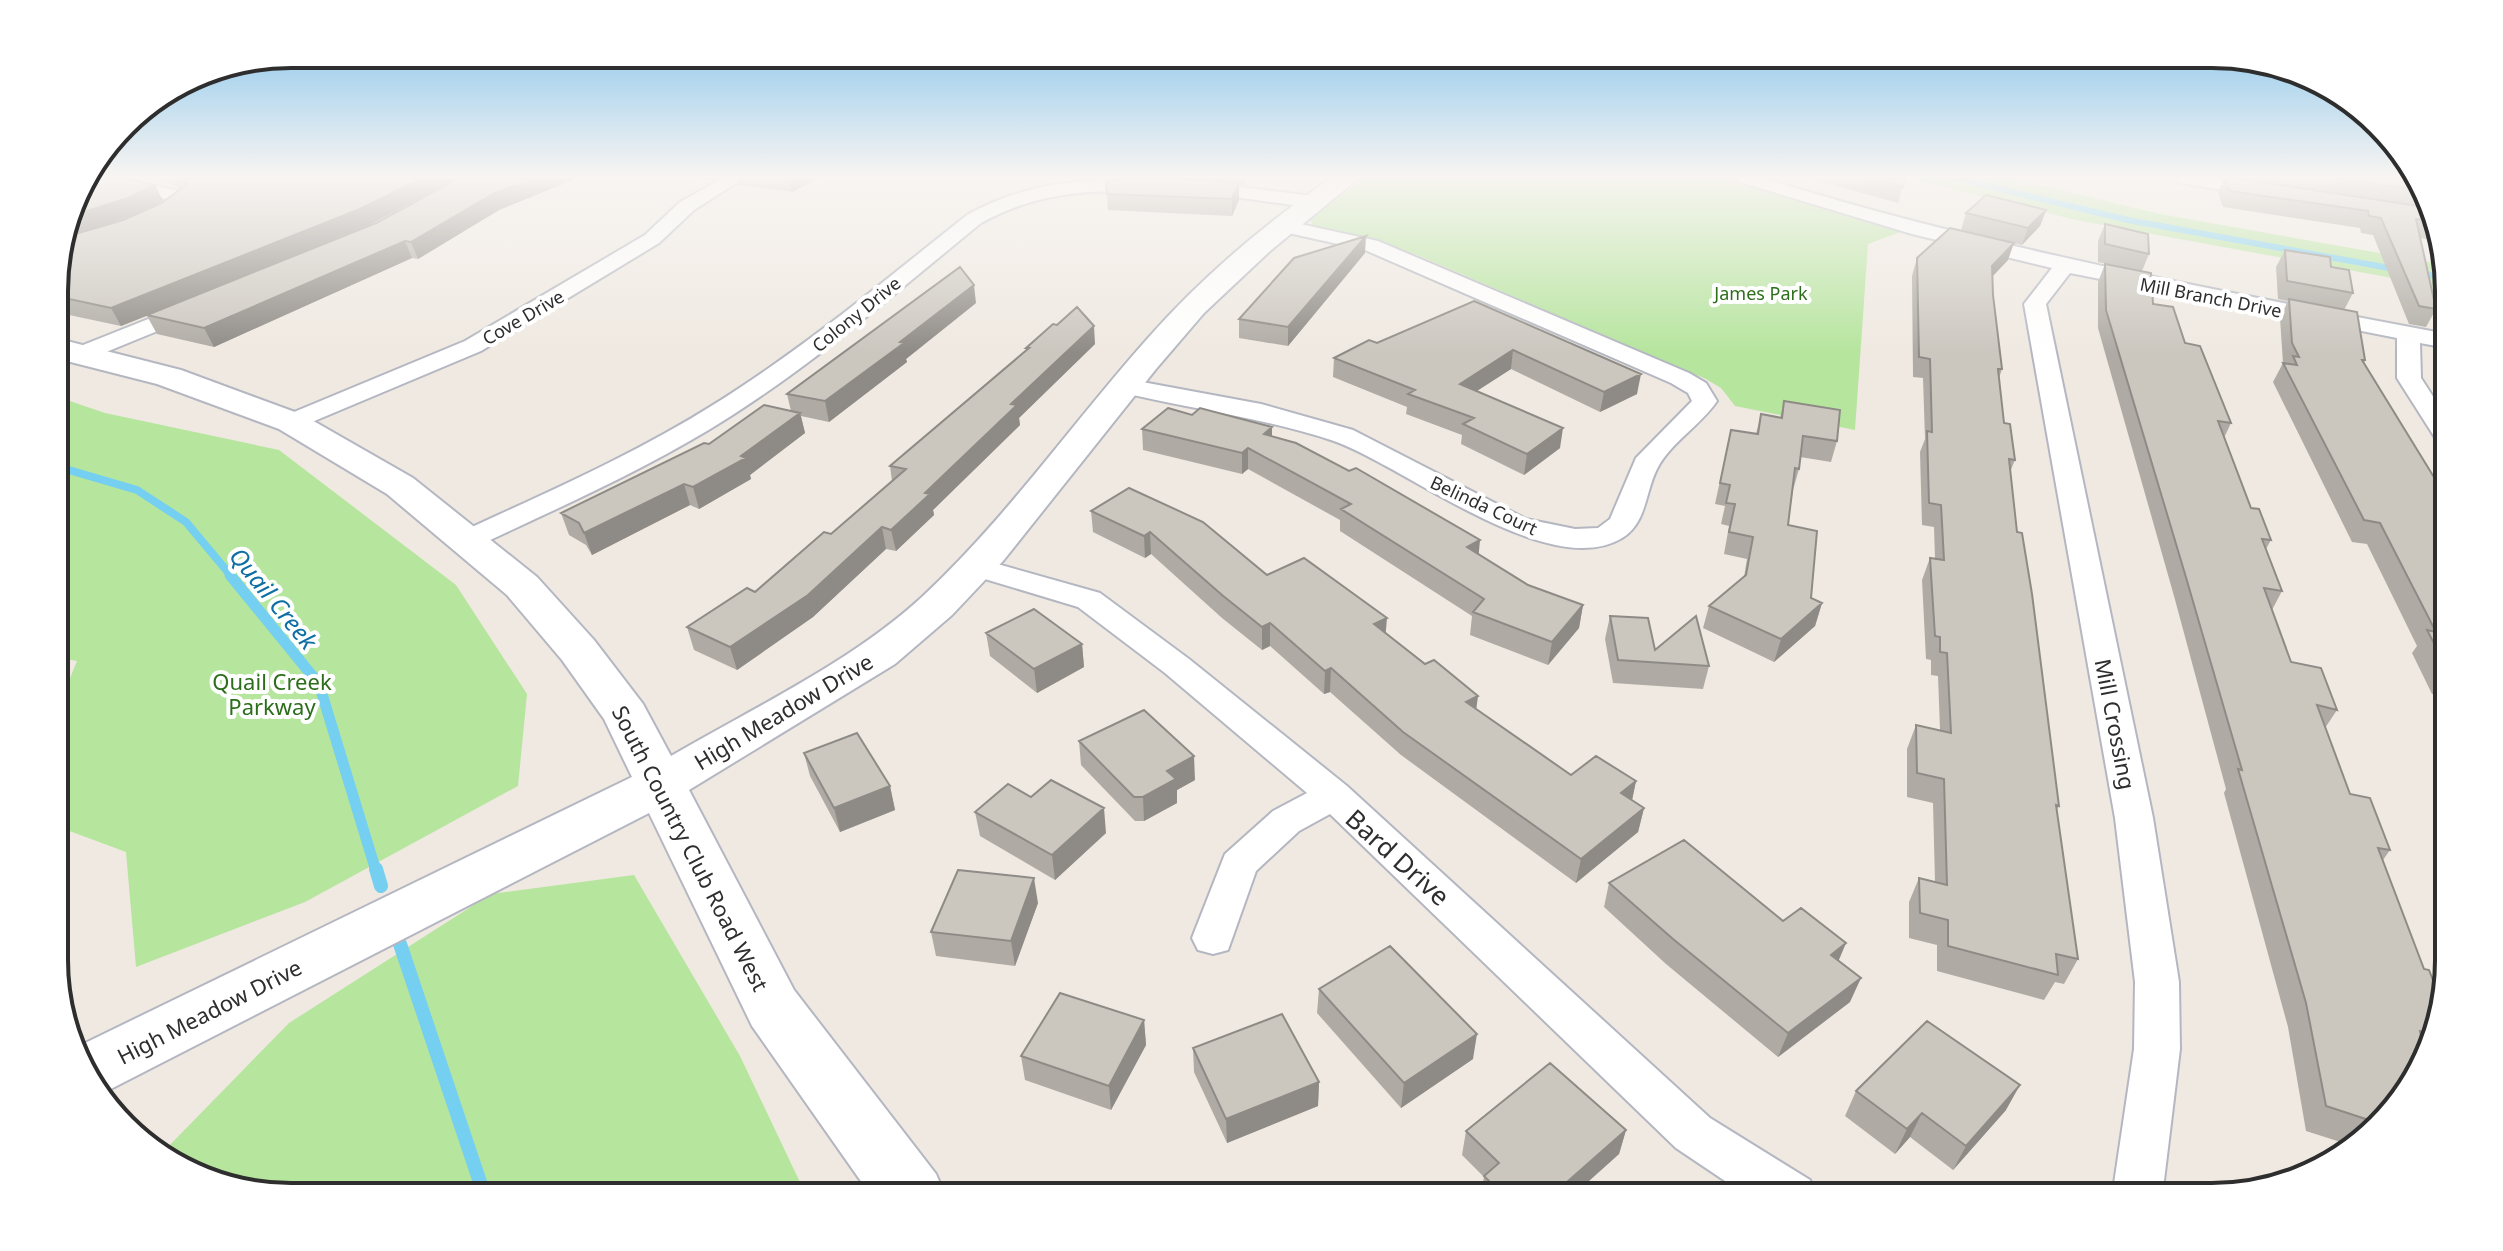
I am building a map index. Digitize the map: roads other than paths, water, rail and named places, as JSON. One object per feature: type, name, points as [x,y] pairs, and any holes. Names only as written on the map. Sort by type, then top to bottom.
[{"type":"street","name":"Cove Drive","points":[[291,422],[473,346],[639,248],[652,236]]},
{"type":"street","name":"Colony Drive","points":[[467,540],[628,464],[751,393],[817,346],[953,236]]},
{"type":"street","name":"High Meadow Drive","points":[[96,1068],[660,785],[879,654],[912,630],[976,567],[1126,386],[1209,292],[1274,236]]},
{"type":"street","name":"Belinda Court","points":[[1126,386],[1261,412],[1344,436],[1516,525],[1544,533],[1592,537],[1610,534],[1624,521],[1649,461],[1662,442],[1689,424],[1705,401],[1697,388],[1371,245],[1360,236]]},
{"type":"street","name":"Mill Branch Drive","points":[[1951,236],[2124,280],[2435,339]]},
{"type":"street","name":"Mill Crossing","points":[[2065,265],[2035,304],[2134,818],[2157,982],[2157,1049],[2139,1183]]},
{"type":"street","points":[[68,351],[213,299]]},
{"type":"street","points":[[2408,334],[2409,378],[2435,418]]},
{"type":"street","name":"South Country Club Road West","points":[[68,351],[169,377],[291,422],[400,486],[522,586],[578,650],[626,715],[773,1008],[902,1183]]},
{"type":"street","name":"Bard Drive","points":[[976,567],[1089,600],[1177,666],[1334,795],[1693,1133],[1770,1183]]},
{"type":"street","points":[[1213,938],[1239,864],[1286,821],[1334,795]]},
{"type":"waterway","points":[[2217,236],[2400,270]]},
{"type":"waterway","points":[[2415,272],[2434,276]]},
{"type":"waterway","name":"Quail Creek","points":[[68,470],[137,490],[186,522],[232,577]]},
{"type":"waterway","name":"Quail Creek","points":[[230,575],[319,684],[376,871]]},
{"type":"waterway","name":"Quail Creek","points":[[376,869],[381,886]]},
{"type":"waterway","name":"Quail Creek","points":[[400,944],[480,1183]]},
{"type":"park label","name":"James Park","points":[[1761,293]]},
{"type":"park label","name":"Quail Creek Parkway","points":[[272,694]]}]
